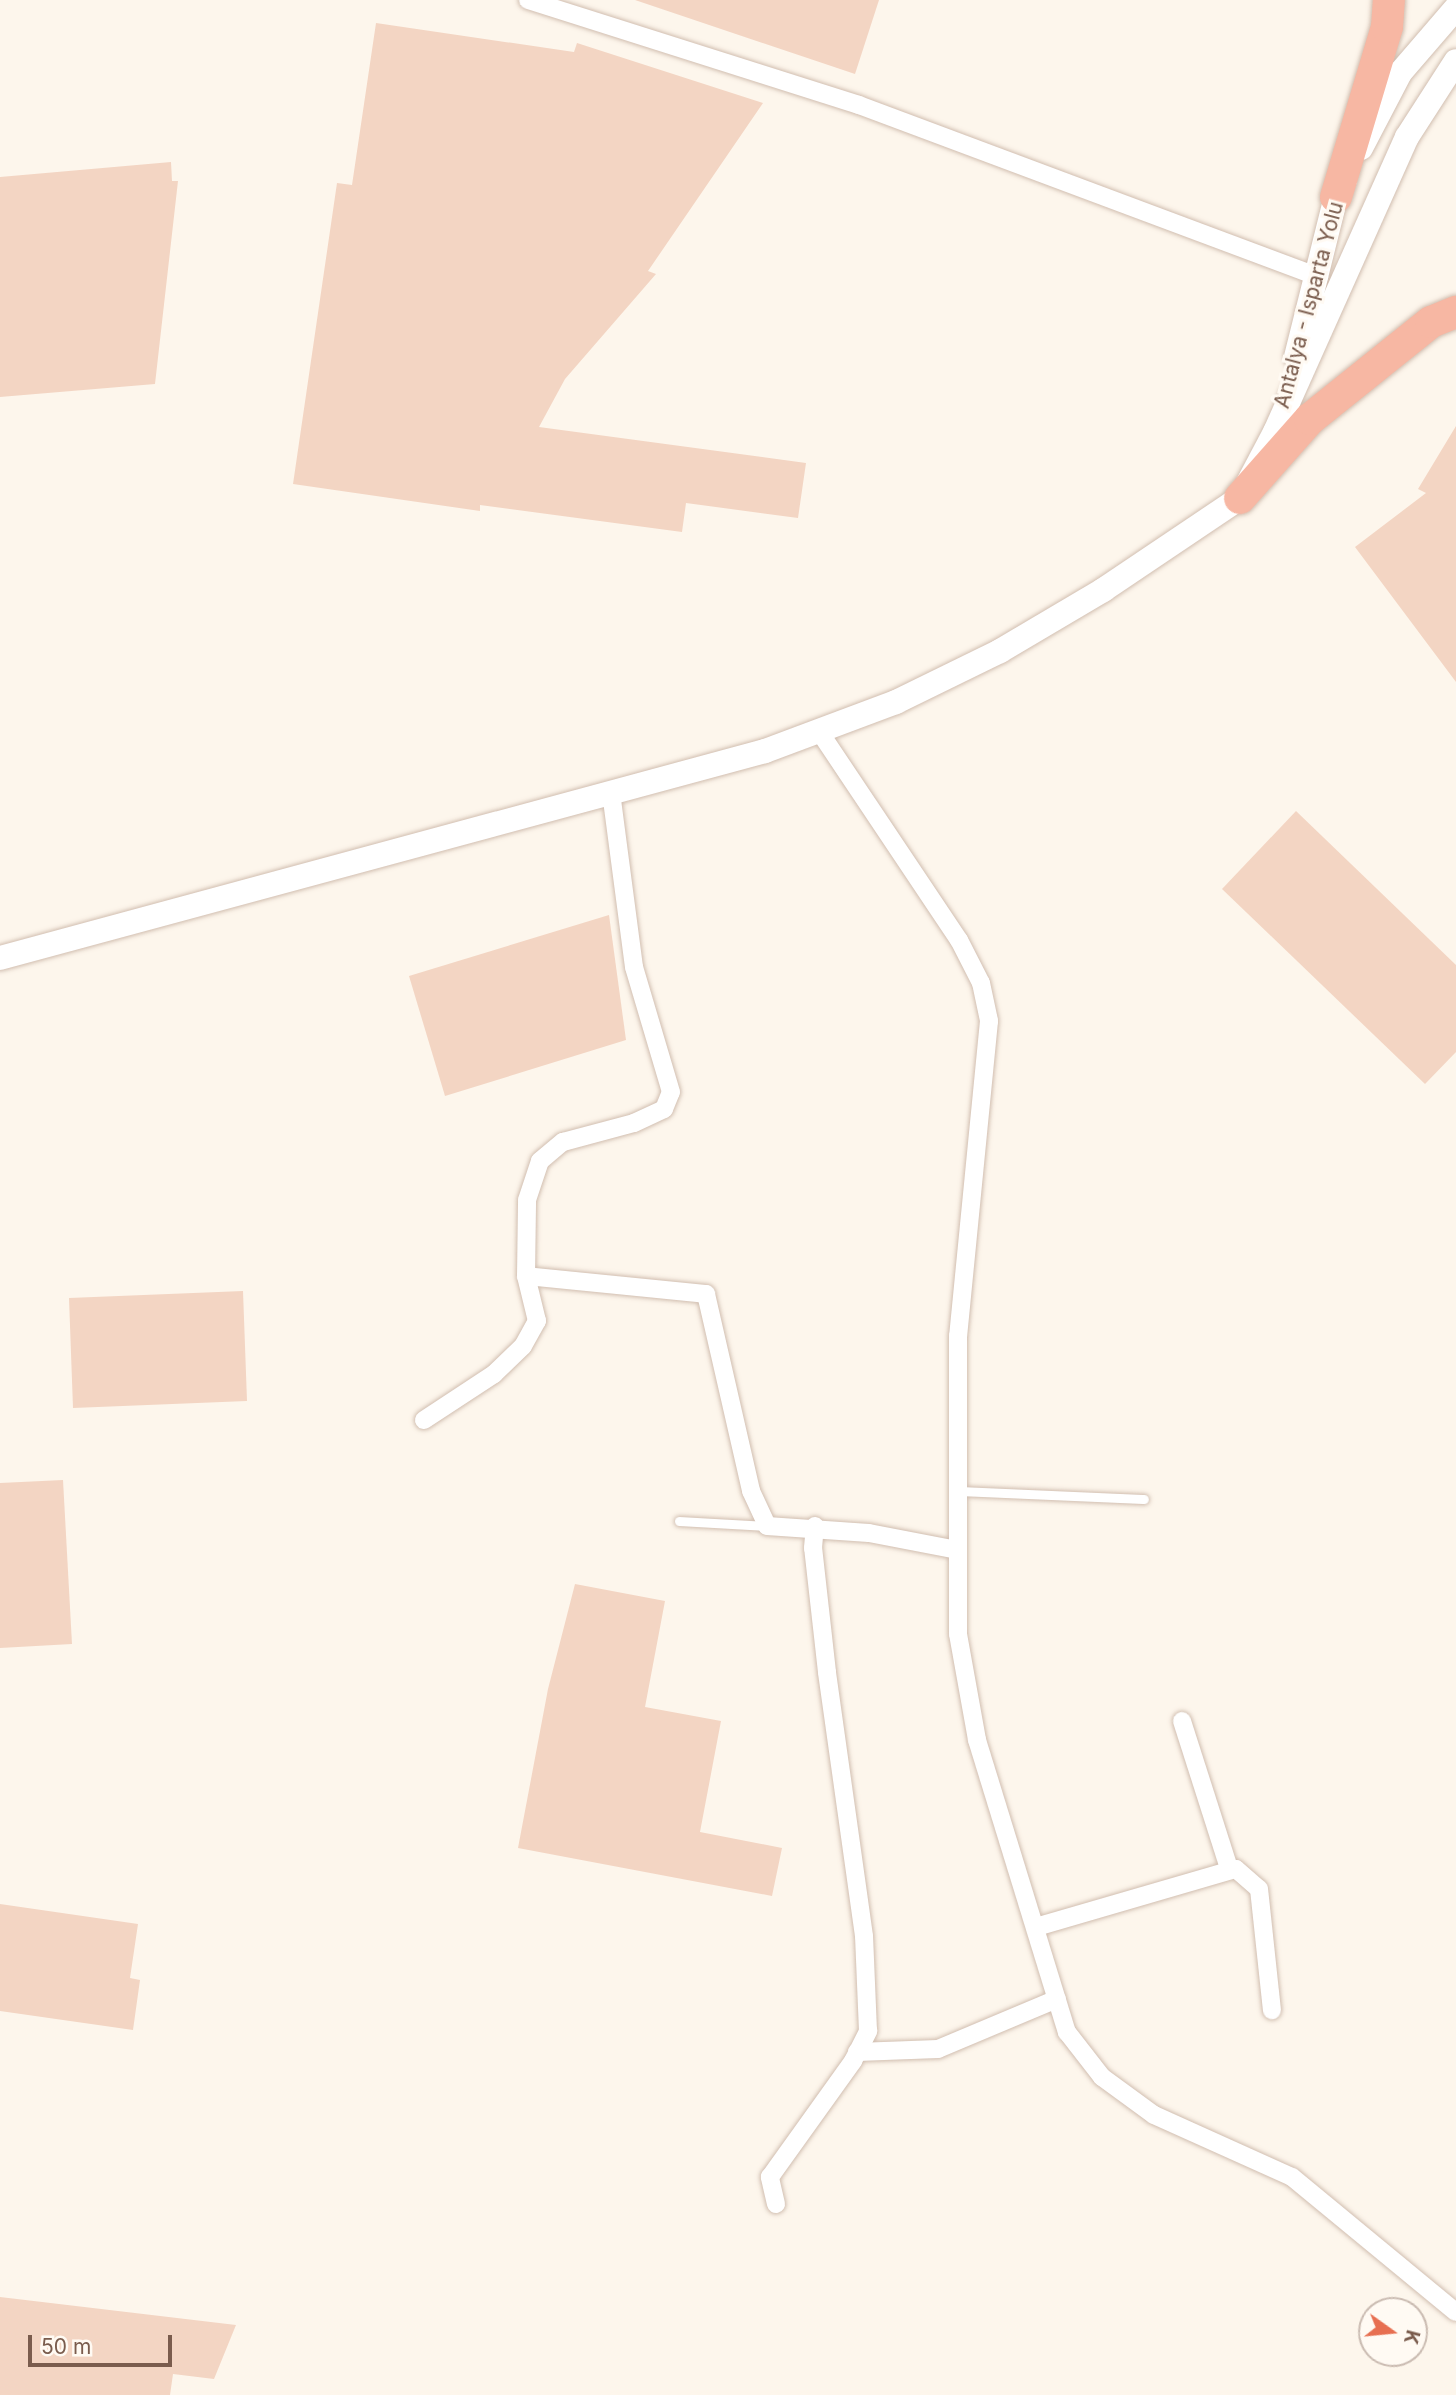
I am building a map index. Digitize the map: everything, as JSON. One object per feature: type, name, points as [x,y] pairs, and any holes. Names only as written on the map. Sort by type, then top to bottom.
[{"type":"highway","points":[[1336,197],[1387,27],[1389,0]]},
{"type":"highway","points":[[1240,498],[1310,419],[1431,322],[1456,312]]},
{"type":"street","points":[[528,0],[859,105],[1319,277]]},
{"type":"street","name":"Antalya - Isparta Yolu","points":[[1275,432],[1319,277],[1336,197],[1400,73],[1456,8]]},
{"type":"street","name":"Antalya - Isparta Yolu","points":[[1275,432],[1407,137],[1456,61]]},
{"type":"street","points":[[0,958],[765,751],[896,702],[999,651],[1103,590],[1240,498],[1275,432]]},
{"type":"street","points":[[818,731],[959,940],[981,983],[989,1021],[958,1336],[958,1634],[977,1740],[1067,2032],[1102,2077],[1187,2132],[1292,2176],[1456,2312]]},
{"type":"street","points":[[424,1420],[494,1374],[523,1346],[537,1321],[526,1276],[527,1200],[540,1161],[563,1142],[634,1123],[664,1109],[671,1092],[634,967],[611,792]]},
{"type":"street","points":[[526,1276],[706,1294],[751,1491],[767,1526],[815,1526],[957,1550]]},
{"type":"street","points":[[776,2204],[770,2177],[857,2052],[868,2031],[868,1982],[827,1672],[815,1526]]},
{"type":"street","points":[[1182,1721],[1228,1868]]},
{"type":"street","points":[[1036,1927],[1228,1868],[1251,1877],[1259,1889],[1272,2010]]},
{"type":"street","points":[[857,2052],[939,2049],[1058,1999]]},
{"type":"lane","points":[[958,1491],[1144,1499]]},
{"type":"lane","points":[[679,1521],[767,1526]]},
{"type":"building","points":[[635,0],[879,0],[855,74]]},
{"type":"building","points":[[376,23],[574,52],[577,43],[763,103],[648,271],[656,274],[565,379],[539,427],[806,463],[798,518],[686,503],[682,532],[480,505],[480,511],[293,484],[337,183],[352,185]]},
{"type":"building","points":[[171,162],[172,181],[178,181],[155,384],[0,397],[0,177]]},
{"type":"building","points":[[1456,426],[1456,682],[1355,547],[1426,493],[1418,489]]},
{"type":"building","points":[[1296,811],[1456,965],[1456,1052],[1425,1084],[1222,889]]},
{"type":"building","points":[[609,915],[626,1040],[445,1096],[409,976]]},
{"type":"building","points":[[243,1291],[247,1401],[73,1408],[69,1298]]},
{"type":"building","points":[[63,1480],[72,1644],[0,1648],[0,1483]]},
{"type":"building","points":[[575,1584],[665,1601],[645,1707],[721,1721],[700,1832],[782,1848],[772,1896],[518,1848],[548,1689]]},
{"type":"building","points":[[0,1904],[138,1924],[130,1978],[140,1980],[133,2030],[0,2011]]},
{"type":"building","points":[[0,2297],[236,2325],[214,2379],[173,2374],[170,2395],[0,2395]]}]
